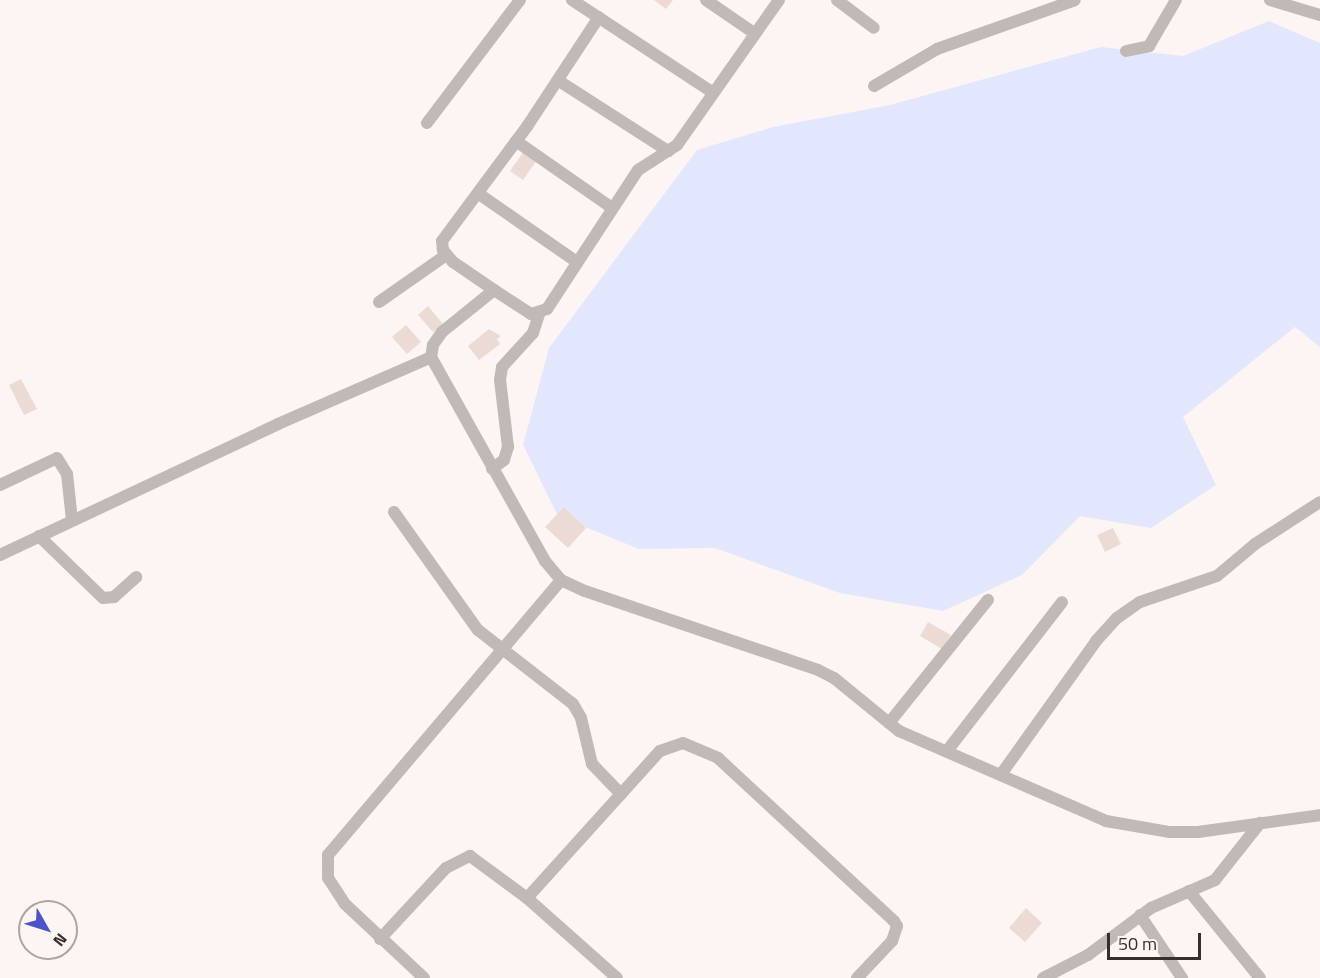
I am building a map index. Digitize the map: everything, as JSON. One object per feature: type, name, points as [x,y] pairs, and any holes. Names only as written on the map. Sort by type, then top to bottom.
[{"type":"street","points":[[427,123],[520,0]]},
{"type":"street","points":[[572,0],[712,92]]},
{"type":"street","points":[[705,0],[754,33]]},
{"type":"street","points":[[492,469],[504,460],[508,447],[500,375],[508,358],[533,333],[539,314],[551,304],[643,163],[668,151],[682,138],[712,92],[779,0]]},
{"type":"street","points":[[837,0],[874,28]]},
{"type":"street","points":[[874,86],[938,49],[1075,0]]},
{"type":"street","points":[[1126,51],[1149,46],[1176,0]]},
{"type":"street","points":[[1270,0],[1320,15]]},
{"type":"street","points":[[539,314],[527,313],[494,290],[446,255],[441,245],[445,235],[479,194],[559,81],[599,17]]},
{"type":"street","points":[[559,81],[668,151]]},
{"type":"street","points":[[516,141],[612,208]]},
{"type":"street","points":[[479,194],[577,262]]},
{"type":"street","points":[[379,303],[446,255]]},
{"type":"street","points":[[494,290],[442,332],[432,345],[431,357],[534,543],[561,580],[818,670],[834,678],[889,723],[1090,815],[1133,827],[1198,832],[1320,815]]},
{"type":"street","points":[[0,555],[431,357]]},
{"type":"street","points":[[0,485],[57,458],[67,474],[72,520]]},
{"type":"street","points":[[1002,773],[1096,641],[1117,618],[1140,602],[1217,576],[1255,544],[1320,502]]},
{"type":"street","points":[[394,512],[478,630],[501,651],[573,704],[581,718],[592,764],[621,794]]},
{"type":"street","points":[[39,536],[103,598],[114,597],[136,578]]},
{"type":"street","points":[[424,978],[380,939],[334,888],[326,870],[328,855],[561,580]]},
{"type":"street","points":[[889,723],[987,600]]},
{"type":"street","points":[[947,751],[1062,602]]},
{"type":"street","points":[[527,898],[621,794],[671,745],[695,746],[718,758],[894,921],[897,926],[892,941],[857,978]]},
{"type":"street","points":[[1043,978],[1088,955],[1140,915],[1222,874],[1260,823]]},
{"type":"street","points":[[380,939],[446,868],[463,856],[477,859],[527,898],[617,978]]},
{"type":"street","points":[[1189,891],[1260,978]]},
{"type":"street","points":[[1140,915],[1182,978]]},
{"type":"shaded area","points":[[1269,21],[1320,43],[1320,347],[1295,327],[1183,417],[1216,485],[1151,528],[1080,516],[1022,575],[943,611],[840,593],[715,548],[639,549],[558,516],[523,445],[549,348],[697,150],[773,127],[890,105],[1101,47],[1183,56]]},
{"type":"building","points":[[654,0],[673,0],[666,9]]},
{"type":"building","points":[[524,151],[537,160],[523,180],[510,171]]},
{"type":"building","points":[[428,306],[443,324],[433,332],[418,315]]},
{"type":"building","points":[[406,325],[421,342],[407,354],[392,337]]},
{"type":"building","points":[[489,329],[501,336],[497,339],[500,344],[479,360],[468,346]]},
{"type":"building","points":[[21,379],[37,409],[24,415],[9,385]]},
{"type":"building","points":[[564,507],[586,528],[568,548],[545,527]]},
{"type":"building","points":[[1113,528],[1121,544],[1105,552],[1097,535]]},
{"type":"building","points":[[928,622],[951,635],[942,649],[920,636]]},
{"type":"building","points":[[1026,908],[1042,923],[1025,942],[1009,928]]}]
